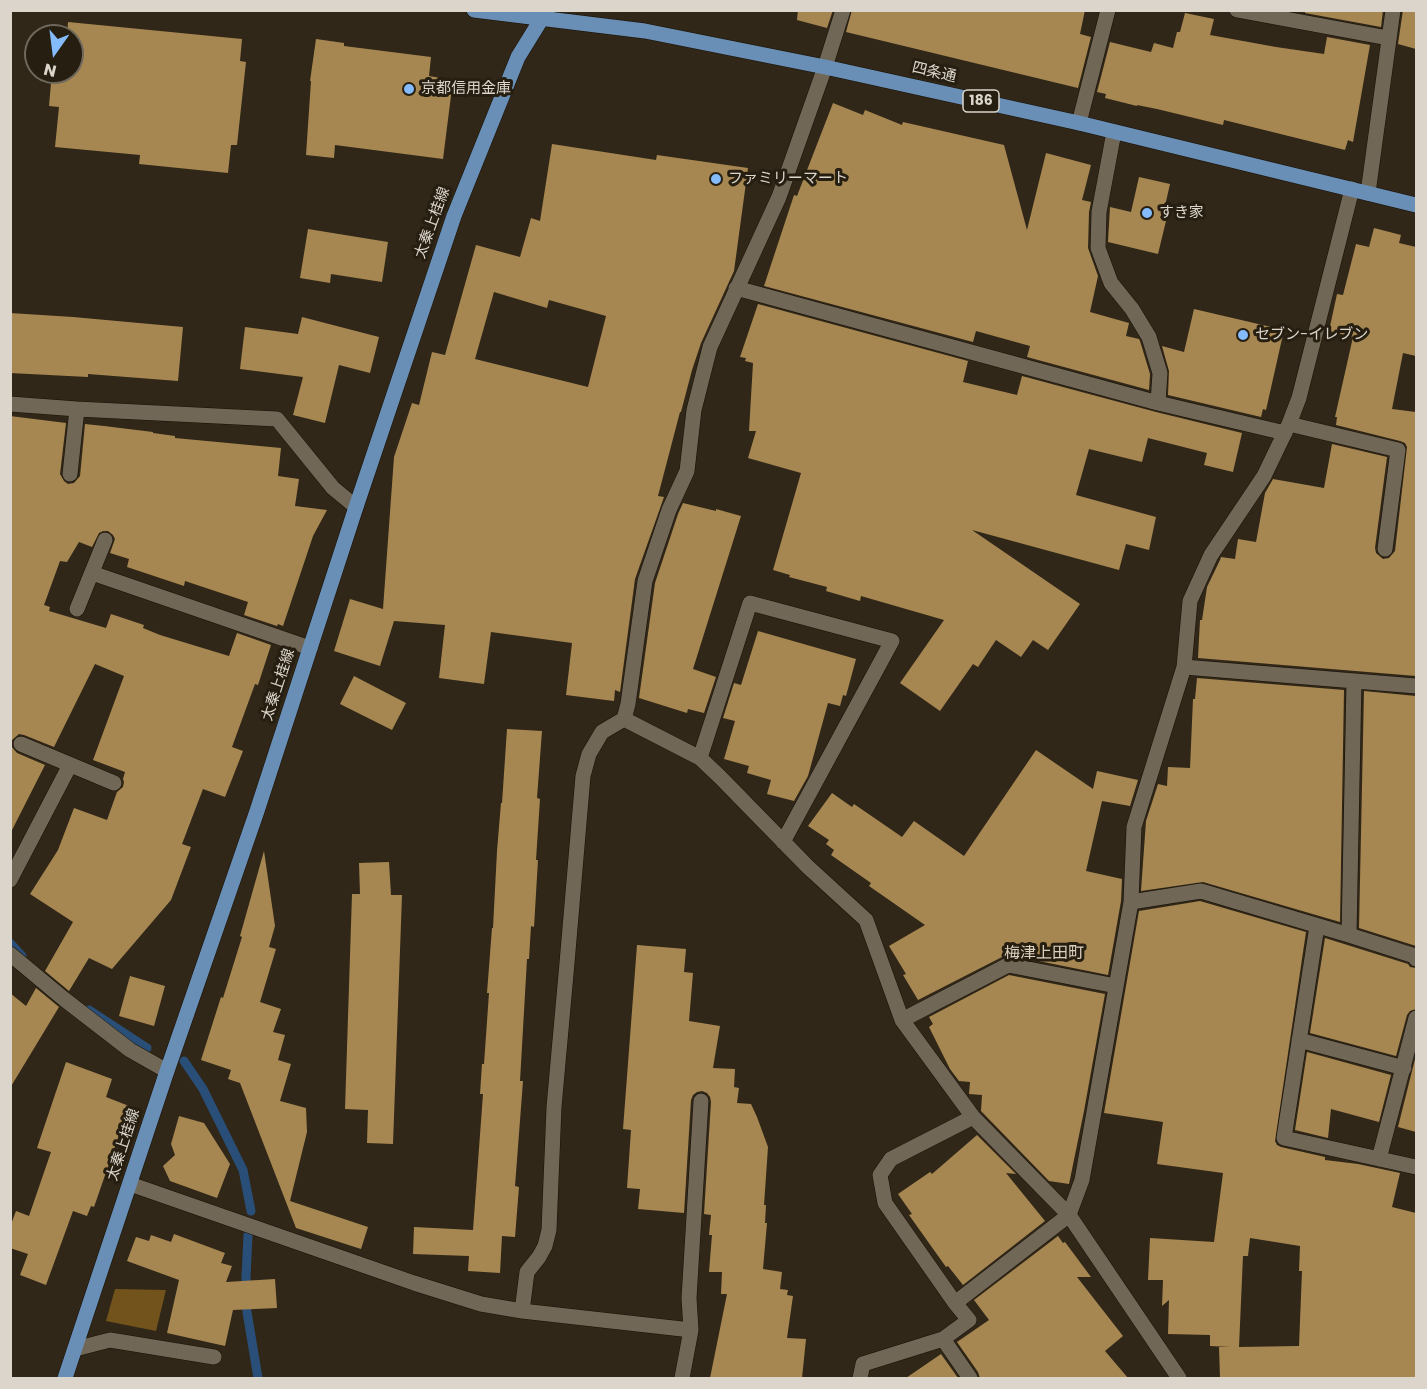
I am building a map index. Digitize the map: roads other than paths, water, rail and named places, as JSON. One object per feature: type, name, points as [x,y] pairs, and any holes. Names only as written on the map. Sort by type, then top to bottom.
[{"type":"main road","name":"四条通","points":[[474,10],[544,15],[645,31],[825,67],[1079,123],[1416,204]]},
{"type":"main road","name":"太秦上桂線","points":[[65,1378],[167,1071],[257,811],[454,216],[518,57],[544,15]]},
{"type":"street","points":[[522,1311],[527,1272],[545,1246],[549,1230],[554,1107],[583,776],[589,754],[602,732],[624,719],[645,581],[669,510],[687,471],[694,410],[710,347],[779,197],[843,10]]},
{"type":"street","points":[[1079,123],[1108,10]]},
{"type":"street","points":[[1237,10],[1388,38]]},
{"type":"street","points":[[1368,193],[1393,10]]},
{"type":"street","points":[[1114,132],[1099,212],[1098,248],[1111,283],[1132,309],[1149,337],[1160,373],[1158,403]]},
{"type":"street","points":[[956,1303],[1069,1215],[1082,1180],[1131,902],[1134,828],[1184,667],[1190,600],[1211,555],[1264,476],[1299,398],[1352,189]]},
{"type":"street","points":[[736,288],[1158,403],[1398,450],[1385,549]]},
{"type":"street","points":[[10,404],[277,419],[333,488],[356,507]]},
{"type":"street","points":[[70,474],[77,409]]},
{"type":"street","points":[[77,609],[105,540]]},
{"type":"street","points":[[92,573],[310,648]]},
{"type":"street","points":[[699,758],[750,603],[892,641],[783,842]]},
{"type":"street","points":[[1184,667],[1416,686]]},
{"type":"street","points":[[1349,935],[1354,681]]},
{"type":"street","points":[[624,719],[699,758],[808,867],[866,920],[903,1020],[973,1117],[1069,1215],[1179,1378]]},
{"type":"street","points":[[21,744],[114,783]]},
{"type":"street","points":[[10,880],[70,765]]},
{"type":"street","points":[[1131,902],[1201,891],[1416,957]]},
{"type":"street","points":[[1317,926],[1284,1138],[1416,1167]]},
{"type":"street","points":[[10,954],[130,1050],[167,1071]]},
{"type":"street","points":[[903,1020],[1008,965],[1116,986]]},
{"type":"street","points":[[1379,1159],[1416,1018]]},
{"type":"street","points":[[1299,1040],[1404,1068]]},
{"type":"street","points":[[682,1378],[691,1330],[689,1298],[701,1101]]},
{"type":"street","points":[[860,1378],[863,1364],[943,1339],[969,1320],[885,1203],[880,1175],[891,1159],[973,1117]]},
{"type":"street","points":[[130,1184],[414,1283],[481,1304],[522,1311],[691,1330]]},
{"type":"street","points":[[943,1339],[970,1378]]},
{"type":"street","points":[[75,1349],[110,1340],[214,1357]]},
{"type":"waterway","points":[[10,943],[22,956]]},
{"type":"waterway","points":[[89,1010],[147,1048]]},
{"type":"waterway","points":[[184,1061],[203,1089],[243,1170],[251,1211]]},
{"type":"waterway","points":[[248,1235],[247,1312],[258,1378]]},
{"type":"place","name":"京都信用金庫","points":[[409,89]]},
{"type":"place","name":"ファミリーマート","points":[[716,179]]},
{"type":"place","name":"すき家","points":[[1147,213]]},
{"type":"place","name":"セブン-イレブン","points":[[1243,335]]},
{"type":"district","name":"梅津上田町","points":[[1044,954]]}]
